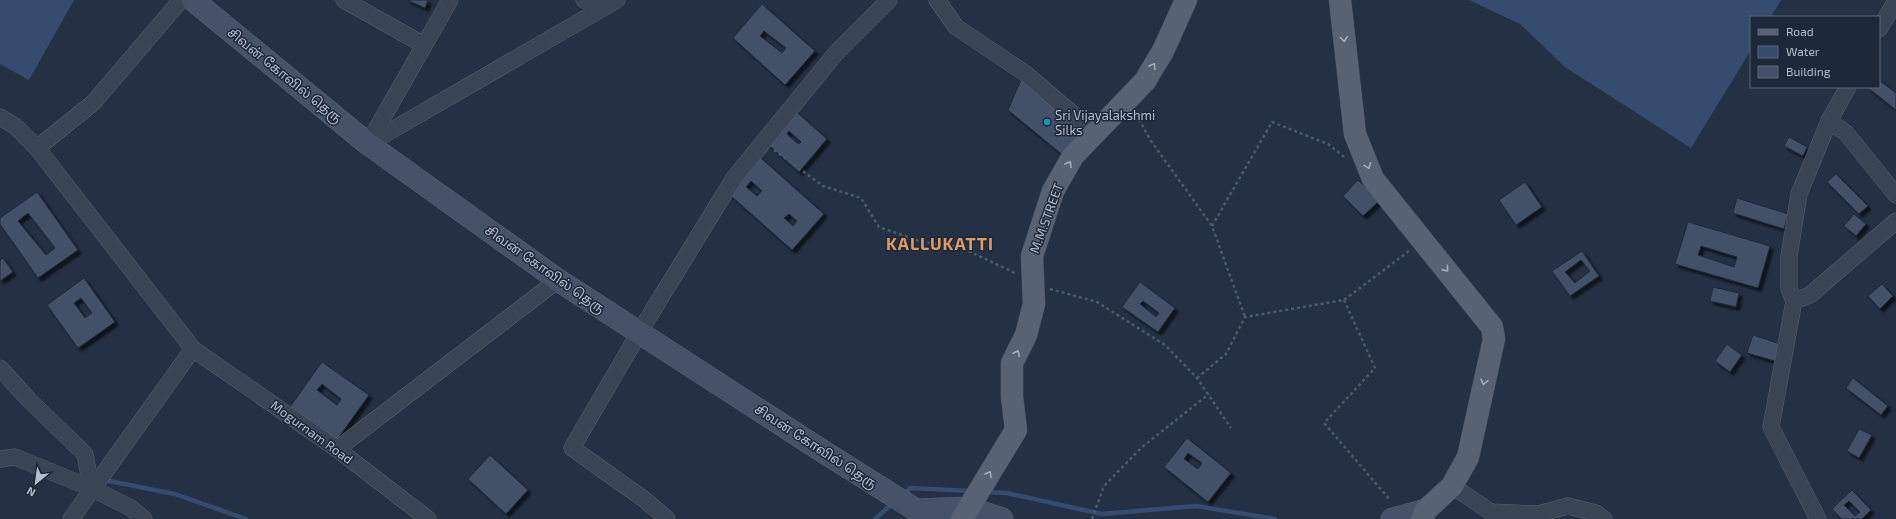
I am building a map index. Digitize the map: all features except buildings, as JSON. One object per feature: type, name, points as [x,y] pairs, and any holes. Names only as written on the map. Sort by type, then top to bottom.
[{"type":"main road","name":"M.M.STREET","points":[[965,513],[1016,430],[1012,397],[1012,363],[1026,335],[1034,304],[1032,256],[1053,191],[1073,156],[1127,98],[1145,81],[1163,51],[1186,0]]},
{"type":"main road","points":[[1340,0],[1355,134],[1373,179],[1492,327],[1494,339],[1468,457],[1452,486],[1411,516]]},
{"type":"street","points":[[37,148],[93,103],[181,0]]},
{"type":"street","name":"சிவன் கோவில் தெரு","points":[[193,0],[368,144],[558,280],[919,515]]},
{"type":"street","points":[[344,0],[424,45]]},
{"type":"street","points":[[368,144],[450,0]]},
{"type":"street","points":[[584,0],[602,9]]},
{"type":"street","points":[[368,144],[618,0]]},
{"type":"street","points":[[667,519],[644,500],[572,448],[639,332],[734,178],[836,53],[889,0]]},
{"type":"street","points":[[937,0],[956,27],[1026,74],[1095,133]]},
{"type":"street","points":[[1880,27],[1896,1]]},
{"type":"street","points":[[1818,519],[1771,427],[1794,301],[1789,289],[1790,256],[1799,194],[1829,121],[1847,88]]},
{"type":"street","name":"Mogurnam Road","points":[[0,117],[15,126],[37,148],[193,349],[337,449],[428,519]]},
{"type":"street","points":[[1829,121],[1846,133],[1896,195]]},
{"type":"street","points":[[1794,301],[1810,295],[1896,221]]},
{"type":"street","points":[[337,449],[558,280]]},
{"type":"street","points":[[71,519],[91,488],[193,349]]},
{"type":"street","points":[[0,368],[29,400],[85,454],[91,488]]},
{"type":"street","points":[[0,459],[15,457],[91,488],[131,508],[144,519]]},
{"type":"street","points":[[1452,486],[1491,512],[1538,514],[1568,506],[1596,513],[1604,519]]},
{"type":"street","points":[[919,515],[965,513],[1002,519]]},
{"type":"path","points":[[1127,98],[1151,140],[1212,226],[1246,317],[1226,354],[1197,378]]},
{"type":"path","points":[[1212,226],[1272,122],[1328,144],[1345,158]]},
{"type":"path","points":[[764,142],[822,186],[861,198],[879,227],[922,242],[960,247],[1054,290],[1097,302],[1165,345],[1197,378],[1231,428]]},
{"type":"path","points":[[1246,317],[1344,300],[1423,241]]},
{"type":"path","points":[[1344,300],[1375,368],[1324,423],[1411,516]]},
{"type":"path","points":[[1092,519],[1104,486],[1142,447],[1209,394]]},
{"type":"water","points":[[0,0],[74,0],[29,80],[0,64]]},
{"type":"water","points":[[1469,0],[1781,0],[1772,16],[1750,16],[1750,52],[1691,148],[1565,67],[1520,24]]},
{"type":"waterway","points":[[104,480],[175,494],[246,519]]},
{"type":"waterway","points":[[903,495],[910,488],[971,491]]},
{"type":"waterway","points":[[986,492],[1007,493],[1102,514],[1196,506],[1275,519]]},
{"type":"waterway","points":[[875,519],[894,502]]},
{"type":"place","name":"Sri Vijayalakshmi Silks","points":[[1047,122]]},
{"type":"district","name":"KALLUKATTI","points":[[940,244]]}]
